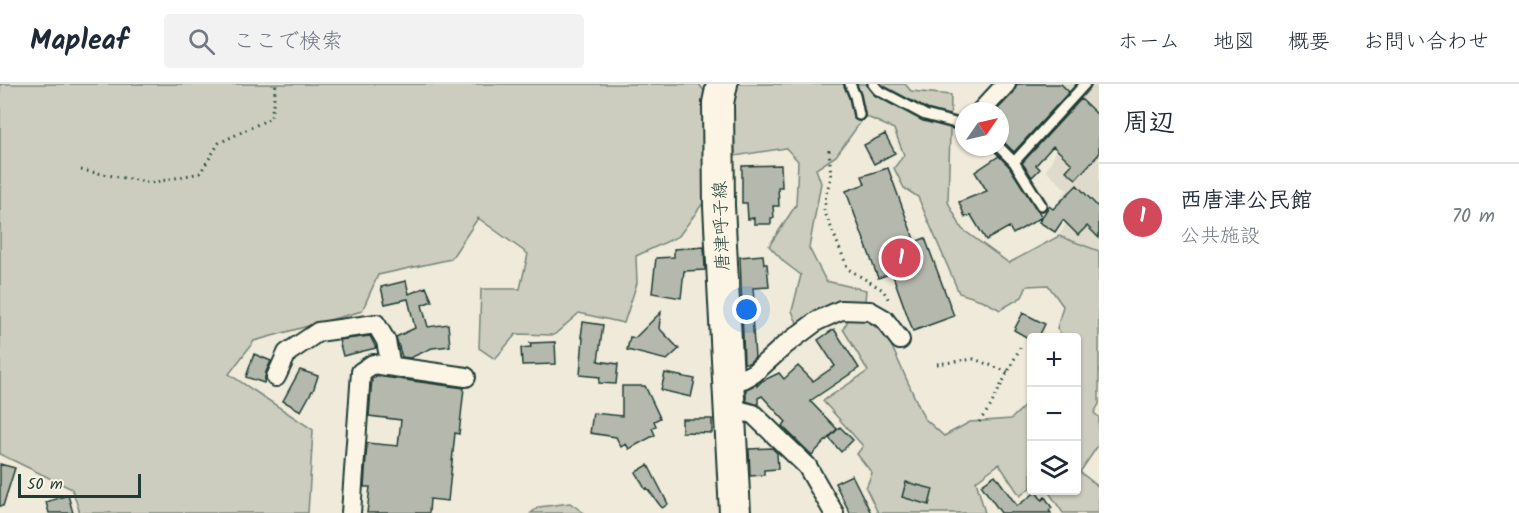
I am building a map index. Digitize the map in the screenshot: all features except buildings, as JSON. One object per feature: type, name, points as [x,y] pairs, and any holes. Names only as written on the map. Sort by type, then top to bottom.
[{"type":"main road","name":"唐津呼子線","points":[[722,84],[718,103],[719,206],[735,513]]},
{"type":"street","points":[[989,102],[1006,84]]},
{"type":"street","points":[[727,377],[743,379],[754,373],[816,321],[841,310],[870,310],[884,319],[900,340]]},
{"type":"street","points":[[276,377],[287,353],[318,332],[376,324],[386,341],[392,366]]},
{"type":"street","points":[[351,513],[361,372],[373,364],[466,377]]},
{"type":"street","points":[[729,408],[753,414],[807,466],[834,513]]},
{"type":"lane","points":[[850,84],[859,115]]},
{"type":"lane","points":[[873,84],[878,90],[925,115],[955,123]]},
{"type":"lane","points":[[1014,162],[1085,84]]},
{"type":"lane","points":[[1008,156],[1041,205]]},
{"type":"path","points":[[81,171],[151,183],[200,173],[219,143],[271,118],[276,84]]},
{"type":"path","points":[[829,150],[831,177],[824,210],[848,269],[883,290],[894,311]]},
{"type":"path","points":[[979,422],[990,407],[1022,344]]},
{"type":"path","points":[[937,364],[974,359],[1008,372]]},
{"type":"shaded area","points":[[0,84],[699,84],[705,92],[706,199],[679,236],[636,256],[637,283],[624,323],[579,313],[554,335],[516,334],[495,359],[479,348],[481,289],[520,289],[528,254],[478,218],[451,259],[378,275],[362,311],[254,341],[229,374],[313,430],[308,513],[80,513],[72,489],[0,454]]},
{"type":"shaded area","points":[[736,84],[905,84],[911,91],[951,95],[948,202],[962,229],[1009,263],[1059,236],[1099,251],[1099,404],[1094,413],[1099,417],[1099,444],[1081,471],[1081,333],[1060,333],[1057,328],[1063,306],[1048,285],[1027,286],[1022,297],[1000,310],[984,301],[959,293],[918,197],[904,188],[894,168],[904,155],[894,129],[865,116],[836,156],[816,169],[821,183],[809,248],[826,281],[866,290],[865,301],[829,306],[797,323],[792,311],[801,275],[769,246],[796,205],[798,161],[786,148],[735,156],[733,95]]},
{"type":"shaded area","points":[[1002,84],[1094,84],[1099,90],[1099,251],[1059,236],[1070,216],[1059,202],[1067,190],[1046,171],[1057,150],[1009,110],[1009,102],[999,102],[992,96]]},
{"type":"shaded area","points":[[850,317],[867,320],[888,338],[924,418],[944,436],[970,422],[1011,419],[1027,404],[1027,490],[1020,496],[999,464],[976,481],[985,513],[878,513],[866,488],[872,473],[857,454],[863,446],[823,401],[868,371],[843,329]]},
{"type":"shaded area","points":[[1081,473],[1099,487],[1099,513],[1063,513],[1051,495],[1081,495]]},
{"type":"shaded area","points":[[570,503],[584,513],[531,513],[539,507]]},
{"type":"place","name":"西唐津公民館","points":[[901,258]]}]
